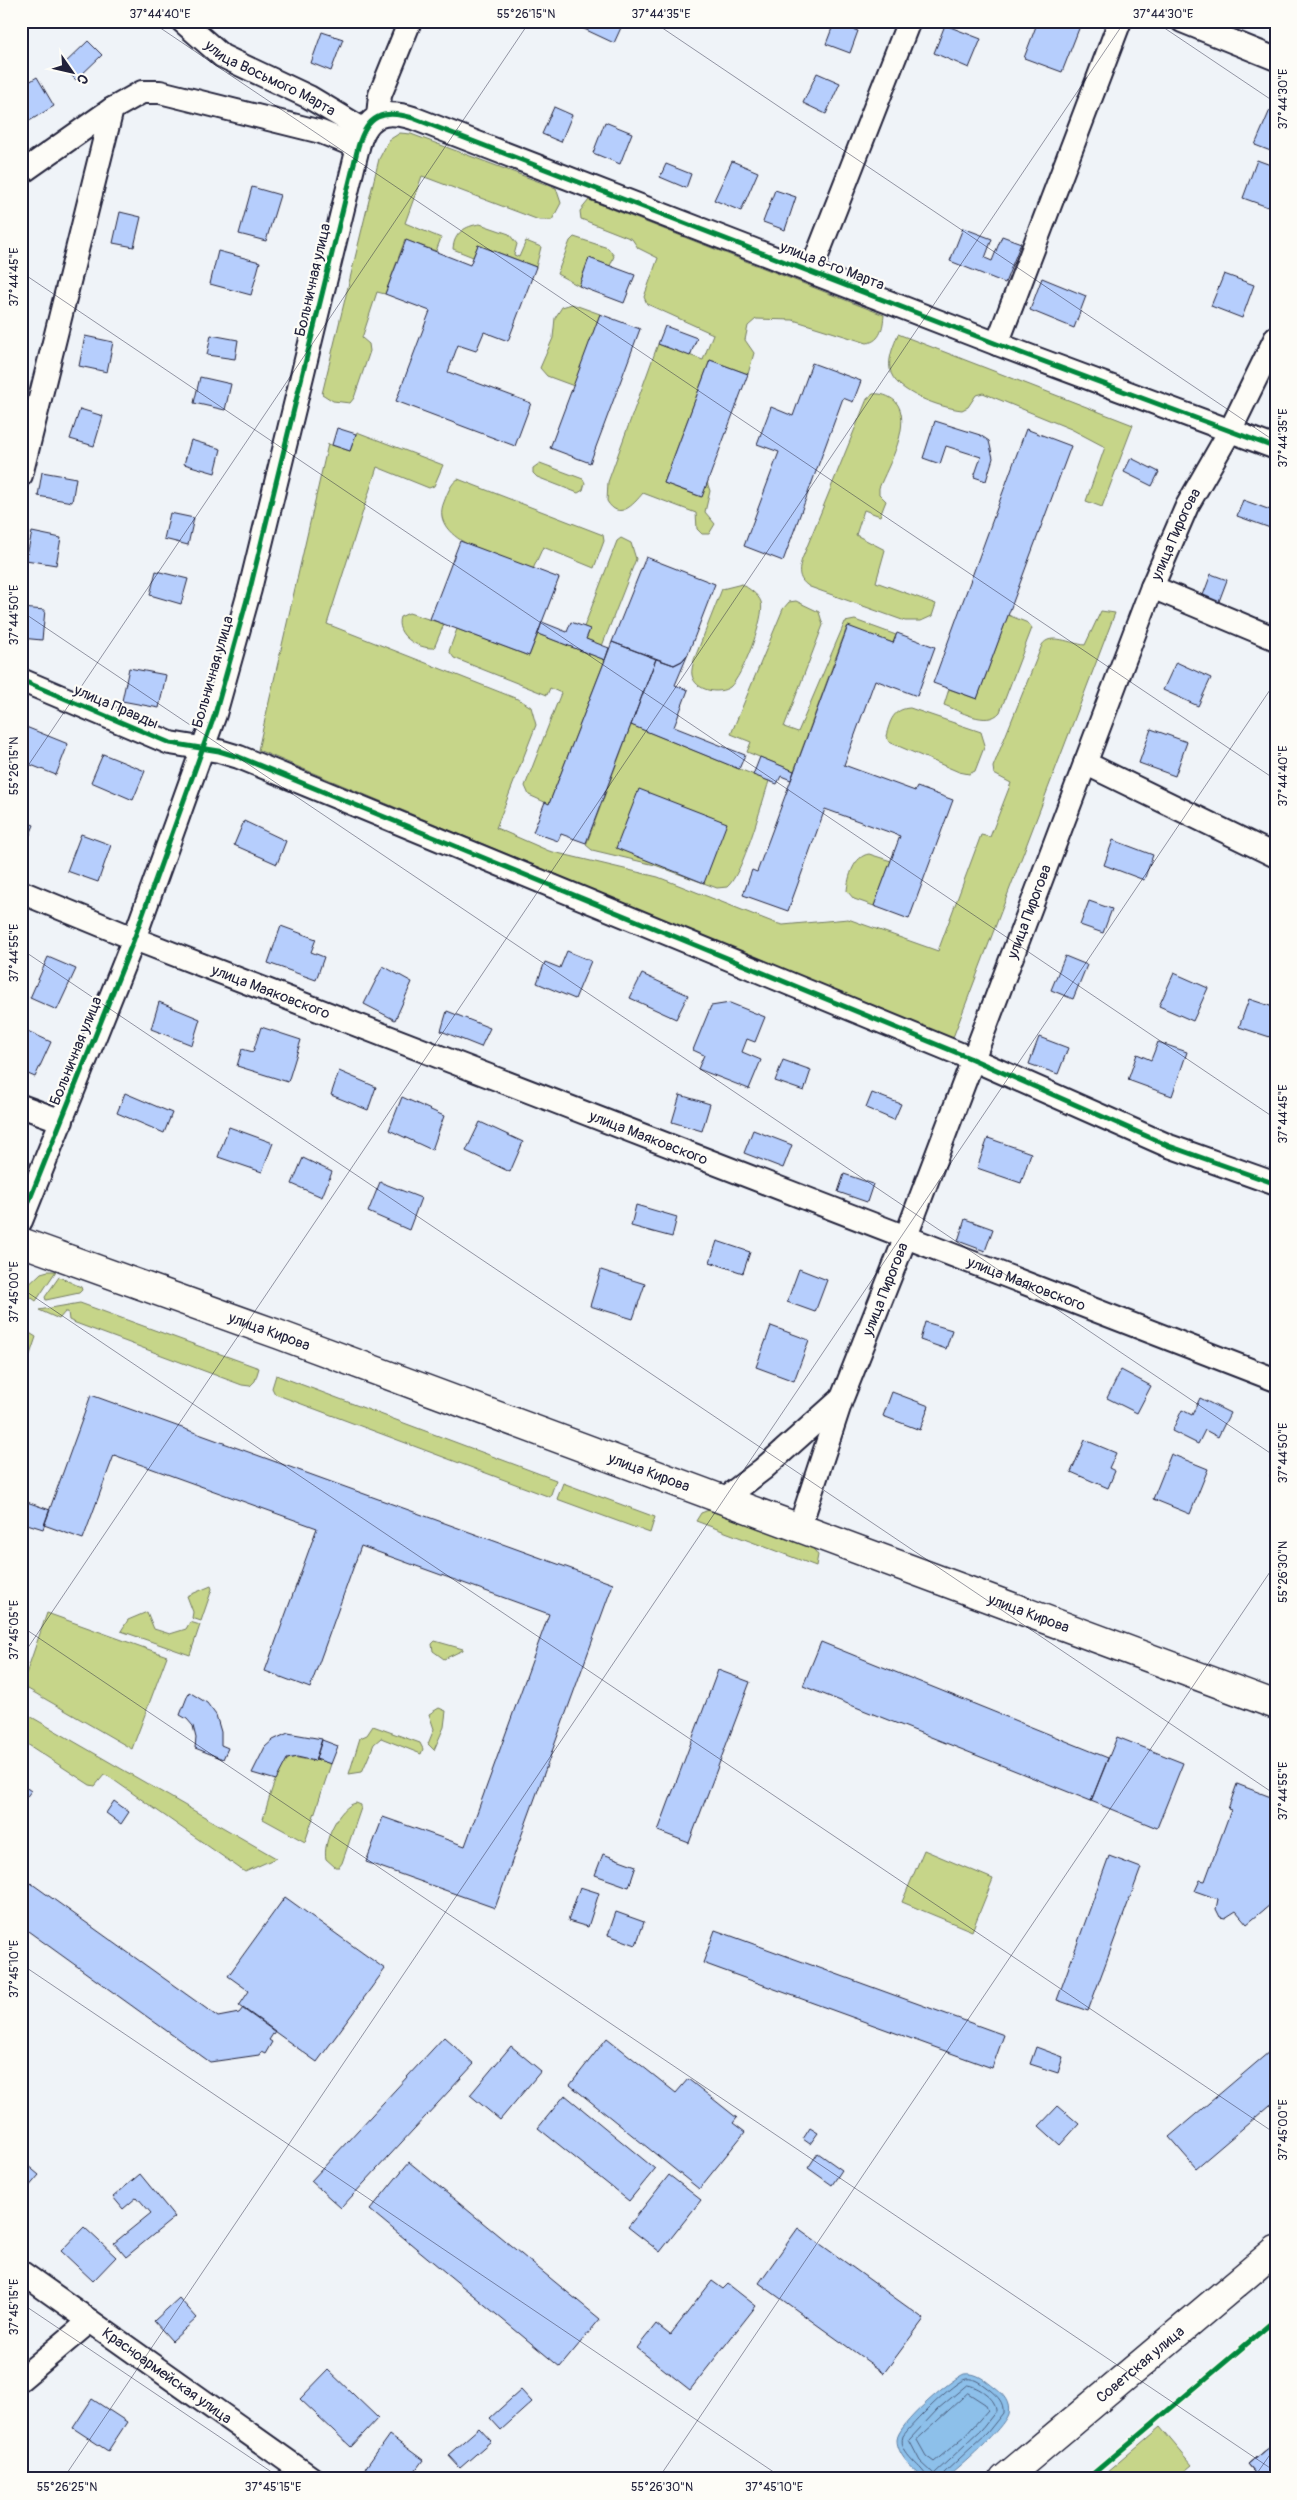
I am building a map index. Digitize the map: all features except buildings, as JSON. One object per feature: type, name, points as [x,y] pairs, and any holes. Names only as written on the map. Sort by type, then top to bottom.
[{"type":"street","name":"улица Восьмого Марта","points":[[182,21],[222,56],[309,97],[366,131]]},
{"type":"street","name":"Больничная улица","points":[[21,1221],[134,939],[203,749],[225,681],[250,589],[366,131],[410,21]]},
{"type":"street","points":[[811,271],[909,21]]},
{"type":"street","points":[[997,344],[1120,21]]},
{"type":"street","points":[[1182,21],[1276,59]]},
{"type":"street","points":[[21,173],[112,109],[142,92],[160,92],[321,132],[366,131]]},
{"type":"street","points":[[21,475],[112,109]]},
{"type":"street","name":"улица 8-го Марта","points":[[366,131],[398,114],[413,118],[997,344],[1276,448]]},
{"type":"street","name":"улица Пирогова","points":[[799,1529],[842,1398],[906,1239],[972,1059],[1152,587],[1187,506],[1230,431],[1276,337]]},
{"type":"street","points":[[1152,587],[1276,639]]},
{"type":"street","name":"улица Правды","points":[[21,680],[160,739],[180,746],[239,757],[972,1059],[1169,1146],[1276,1184]]},
{"type":"street","points":[[1085,763],[1276,856]]},
{"type":"street","name":"улица Маяковского","points":[[21,892],[134,939],[906,1239],[1276,1380]]},
{"type":"street","points":[[21,1106],[62,1121]]},
{"type":"street","name":"улица Кирова","points":[[21,1242],[289,1338],[1276,1705]]},
{"type":"street","name":"улица Пирогова","points":[[723,1500],[751,1479],[842,1398]]},
{"type":"street","name":"Советская улица","points":[[1004,2479],[1276,2250]]},
{"type":"street","name":"Красноармейская улица","points":[[21,2272],[313,2479]]},
{"type":"street","points":[[21,2379],[90,2322]]},
{"type":"green space","points":[[400,133],[411,134],[556,188],[561,203],[552,220],[539,220],[422,176],[405,223],[441,238],[436,251],[405,240],[385,294],[377,292],[362,338],[369,344],[370,351],[354,398],[350,403],[333,401],[322,394],[379,159],[389,140]]},
{"type":"green space","points":[[589,200],[884,315],[882,329],[878,336],[872,342],[867,343],[793,320],[756,319],[748,326],[745,340],[754,353],[748,374],[710,360],[664,483],[701,497],[707,482],[710,491],[705,512],[715,524],[709,534],[702,534],[697,529],[696,513],[643,493],[626,509],[616,510],[607,501],[608,482],[658,344],[703,360],[713,334],[647,304],[644,297],[658,258],[638,248],[632,239],[581,219],[580,211]]},
{"type":"green space","points":[[480,224],[509,234],[517,244],[514,255],[519,257],[526,241],[541,247],[536,267],[478,245],[473,257],[453,249],[454,243],[461,231],[470,226]]},
{"type":"green space","points":[[574,237],[608,248],[614,256],[610,266],[589,258],[579,286],[557,274],[570,241]]},
{"type":"green space","points":[[572,304],[600,314],[574,386],[547,376],[540,368],[553,338],[555,318],[562,307]]},
{"type":"green space","points":[[898,334],[1133,425],[1102,507],[1086,501],[1105,447],[1071,429],[983,393],[976,395],[968,407],[962,410],[931,402],[909,392],[893,377],[890,369],[893,347]]},
{"type":"green space","points":[[873,394],[885,395],[895,401],[900,410],[902,420],[901,432],[898,444],[879,488],[879,494],[886,501],[880,516],[864,510],[856,535],[885,550],[876,582],[936,604],[932,616],[921,621],[905,621],[810,587],[803,581],[800,575],[802,559],[867,399]]},
{"type":"green space","points":[[357,432],[443,465],[434,486],[429,488],[377,467],[327,624],[520,700],[531,707],[536,725],[496,828],[549,851],[658,877],[783,925],[848,919],[938,951],[981,835],[990,837],[1011,783],[994,774],[993,767],[1042,645],[1050,639],[1056,639],[1085,645],[1101,611],[1115,613],[952,1040],[258,750],[328,444],[350,451]]},
{"type":"green space","points":[[540,463],[583,479],[585,483],[583,490],[578,493],[537,477],[533,473],[533,468]]},
{"type":"green space","points":[[458,479],[603,535],[604,541],[594,568],[543,547],[533,569],[472,547],[458,538],[447,528],[442,516],[448,492],[453,483]]},
{"type":"green space","points":[[621,538],[631,543],[636,559],[602,646],[586,639],[590,630],[584,627],[617,541]]},
{"type":"green space","points":[[742,584],[756,594],[761,602],[760,620],[752,646],[741,671],[730,687],[720,691],[702,688],[692,675],[694,660],[722,589]]},
{"type":"green space","points":[[796,601],[819,612],[823,625],[784,727],[798,732],[845,622],[855,620],[896,635],[893,643],[847,627],[794,771],[747,752],[751,742],[731,734],[783,609],[789,602]]},
{"type":"green space","points":[[409,613],[444,624],[434,648],[421,646],[404,635],[399,624],[400,617]]},
{"type":"green space","points":[[1008,615],[1028,623],[1032,628],[1000,712],[988,718],[980,718],[964,714],[944,705],[949,689],[977,699]]},
{"type":"green space","points":[[457,629],[529,656],[538,634],[605,660],[549,804],[529,795],[525,786],[561,693],[550,688],[547,695],[454,658],[449,651]]},
{"type":"green space","points":[[910,708],[981,732],[985,745],[975,771],[969,774],[959,772],[889,742],[886,736],[893,717],[896,713]]},
{"type":"green space","points":[[631,725],[769,781],[745,854],[733,880],[727,887],[717,888],[655,865],[592,850],[586,845]]},
{"type":"green space","points":[[869,854],[891,861],[874,906],[854,899],[847,891],[853,868],[859,859]]},
{"type":"green space","points":[[56,1271],[36,1301],[22,1291],[41,1273]]},
{"type":"green space","points":[[59,1277],[81,1287],[82,1290],[79,1293],[46,1300],[45,1297]]},
{"type":"green space","points":[[80,1303],[259,1368],[255,1381],[250,1386],[242,1385],[73,1322],[69,1320],[68,1312],[65,1312],[59,1319],[39,1310]]},
{"type":"green space","points":[[23,1329],[36,1337],[21,1381],[21,1332]]},
{"type":"green space","points":[[276,1375],[556,1480],[550,1497],[275,1394],[272,1388]]},
{"type":"green space","points":[[563,1483],[655,1517],[650,1533],[557,1499]]},
{"type":"green space","points":[[709,1510],[812,1547],[818,1555],[816,1566],[696,1521],[701,1513]]},
{"type":"green space","points":[[211,1586],[212,1589],[201,1621],[192,1618],[193,1612],[187,1596]]},
{"type":"green space","points":[[147,1612],[154,1629],[170,1634],[186,1629],[190,1622],[200,1625],[190,1655],[121,1631],[128,1620]]},
{"type":"green space","points":[[47,1613],[167,1656],[132,1749],[21,1685],[21,1673],[26,1674]]},
{"type":"green space","points":[[435,1641],[463,1650],[444,1659],[433,1651],[432,1644]]},
{"type":"green space","points":[[439,1708],[446,1711],[444,1727],[434,1750],[428,1744],[434,1729],[429,1714]]},
{"type":"green space","points":[[21,1711],[276,1858],[245,1872],[108,1776],[104,1775],[95,1786],[90,1785],[21,1740]]},
{"type":"green space","points":[[373,1726],[420,1743],[423,1749],[421,1754],[381,1738],[374,1744],[362,1772],[349,1774],[360,1738],[367,1735]]},
{"type":"green space","points":[[292,1757],[315,1761],[316,1759],[331,1764],[305,1842],[263,1819],[278,1775],[287,1760]]},
{"type":"green space","points":[[356,1803],[361,1805],[361,1808],[342,1863],[339,1867],[335,1867],[326,1859],[325,1852],[329,1835],[338,1818],[350,1806]]},
{"type":"green space","points":[[924,1850],[993,1879],[972,1931],[902,1902]]},
{"type":"green space","points":[[1160,2427],[1192,2465],[1175,2479],[1099,2479]]},
{"type":"water","points":[[964,2374],[973,2374],[998,2390],[1007,2403],[1008,2414],[990,2438],[947,2477],[923,2477],[910,2466],[900,2451],[897,2440],[899,2433],[925,2404]]},
{"type":"cycle path","points":[[21,1221],[134,939],[215,714],[250,589],[358,147],[371,121],[378,117],[393,114],[413,118],[997,344],[1276,448]]},
{"type":"cycle path","points":[[21,680],[170,743],[219,751],[239,757],[972,1059],[1169,1146],[1276,1184]]},
{"type":"cycle path","points":[[1087,2479],[1276,2319]]}]
